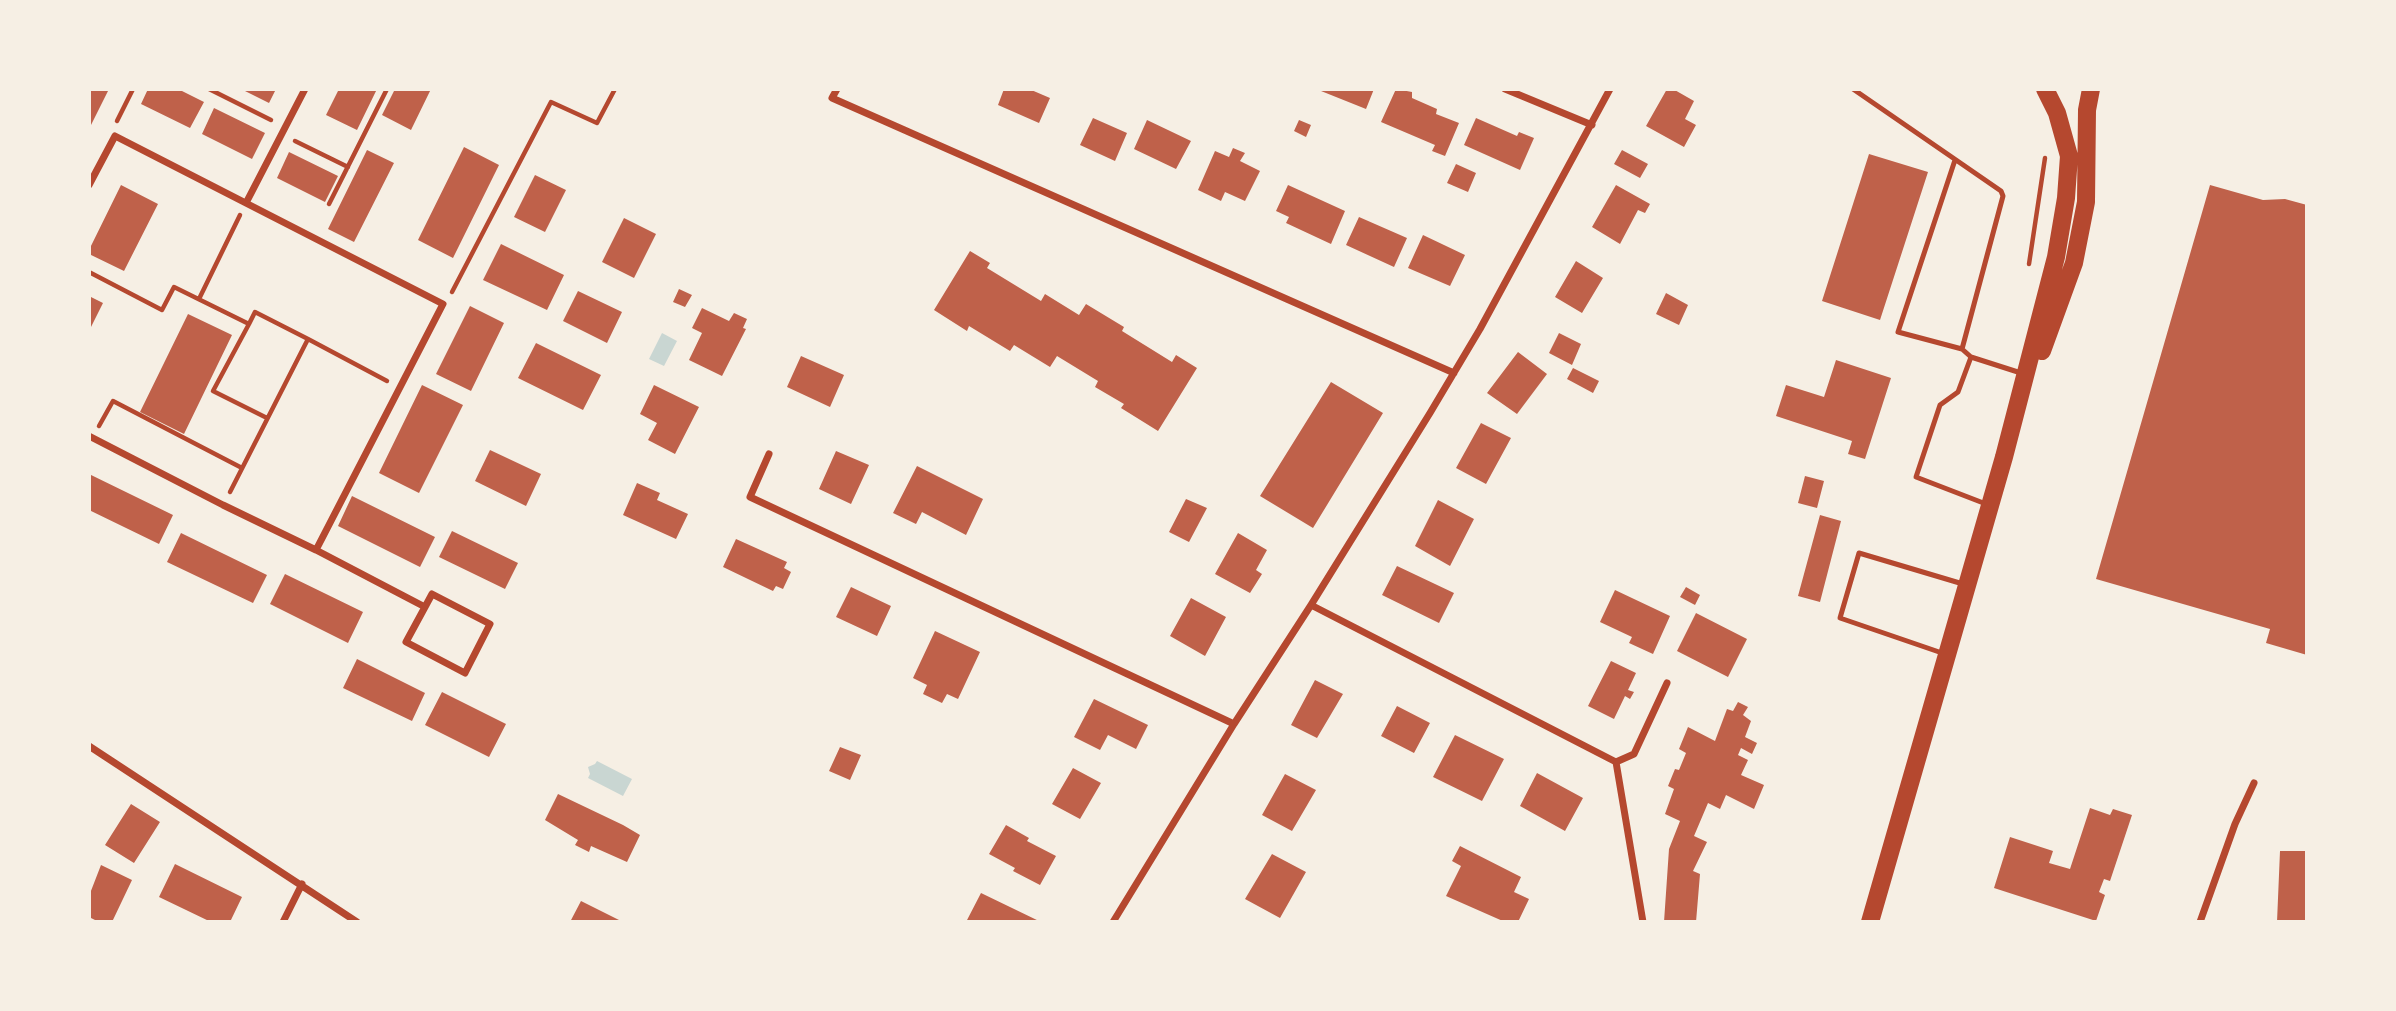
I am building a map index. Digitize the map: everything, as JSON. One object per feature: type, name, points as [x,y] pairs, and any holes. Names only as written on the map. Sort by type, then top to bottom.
[{"type":"main road","points":[[1870,922],[2004,457],[2056,257],[2066,198],[2069,156],[2057,113],[2045,89]]},
{"type":"main road","points":[[2004,457],[2074,263],[2086,202],[2087,110],[2091,89]]},
{"type":"street","points":[[246,203],[305,89]]},
{"type":"street","points":[[837,89],[832,98],[1454,373]]},
{"type":"street","points":[[1506,89],[1592,125]]},
{"type":"street","points":[[1113,922],[1454,373],[1610,89]]},
{"type":"street","points":[[89,185],[115,136],[443,304],[316,550]]},
{"type":"street","points":[[91,437],[425,607]]},
{"type":"street","points":[[769,454],[750,496],[1234,724]]},
{"type":"street","points":[[432,594],[490,624],[465,673],[406,642],[425,607],[432,594]]},
{"type":"street","points":[[1311,605],[1616,762]]},
{"type":"street","points":[[1616,762],[1634,754],[1667,683]]},
{"type":"street","points":[[89,746],[357,922]]},
{"type":"street","points":[[1616,762],[1643,922]]},
{"type":"street","points":[[2200,922],[2235,824],[2254,783]]},
{"type":"street","points":[[282,922],[302,884]]},
{"type":"lane","points":[[1853,89],[2001,191],[2003,196],[1962,349]]},
{"type":"lane","points":[[1955,160],[1898,331],[1962,349],[1971,357],[2026,374]]},
{"type":"lane","points":[[1971,357],[1958,392],[1940,405],[1916,477],[1990,506]]},
{"type":"lane","points":[[1947,654],[1840,618],[1859,553],[1966,585]]},
{"type":"path","points":[[115,136],[115,125],[132,89]]},
{"type":"path","points":[[329,204],[387,89]]},
{"type":"path","points":[[443,304],[458,285],[551,102],[597,124],[615,89]]},
{"type":"path","points":[[199,299],[246,203]]},
{"type":"path","points":[[89,272],[162,310],[174,286],[249,324]]},
{"type":"path","points":[[267,418],[213,391],[255,312],[400,388]]},
{"type":"path","points":[[223,505],[308,339]]},
{"type":"path","points":[[91,437],[113,401],[242,468]]},
{"type":"shaded area","points":[[662,333],[677,341],[664,366],[649,359]]},
{"type":"shaded area","points":[[597,761],[632,779],[623,796],[588,778],[588,767]]},
{"type":"building","points":[[89,89],[109,89],[89,129]]},
{"type":"building","points":[[148,89],[178,89],[204,102],[190,128],[141,104]]},
{"type":"building","points":[[276,89],[269,103],[245,91]]},
{"type":"building","points":[[339,89],[377,89],[357,130],[326,115]]},
{"type":"building","points":[[395,89],[431,89],[411,130],[382,115]]},
{"type":"building","points":[[1004,89],[1029,89],[1050,98],[1039,123],[998,105]]},
{"type":"building","points":[[1316,89],[1374,89],[1366,109]]},
{"type":"building","points":[[1396,89],[1412,92],[1412,98],[1437,109],[1436,114],[1459,123],[1445,156],[1432,151],[1435,145],[1381,122]]},
{"type":"building","points":[[1667,89],[1673,89],[1694,101],[1685,119],[1696,125],[1684,147],[1646,126]]},
{"type":"building","points":[[214,108],[265,133],[252,159],[202,134]]},
{"type":"building","points":[[1093,118],[1127,133],[1115,161],[1080,145]]},
{"type":"building","points":[[1476,118],[1517,136],[1519,132],[1534,138],[1520,170],[1464,145]]},
{"type":"building","points":[[1147,120],[1191,141],[1176,169],[1134,149]]},
{"type":"building","points":[[1299,120],[1311,125],[1306,137],[1294,131]]},
{"type":"building","points":[[464,147],[499,165],[453,258],[418,240]]},
{"type":"building","points":[[1233,148],[1245,153],[1240,161],[1260,171],[1245,201],[1225,192],[1221,201],[1198,190],[1215,151],[1229,157]]},
{"type":"building","points":[[367,150],[394,163],[354,242],[328,229]]},
{"type":"building","points":[[1622,150],[1648,164],[1640,178],[1614,164]]},
{"type":"building","points":[[289,152],[338,176],[325,202],[277,178]]},
{"type":"building","points":[[1869,154],[1928,172],[1880,320],[1822,301]]},
{"type":"building","points":[[1456,164],[1476,173],[1468,192],[1447,183]]},
{"type":"building","points":[[535,175],[566,190],[545,232],[514,217]]},
{"type":"building","points":[[121,185],[158,204],[124,271],[89,254]]},
{"type":"building","points":[[1288,185],[1345,211],[1331,244],[1286,223],[1289,217],[1276,211]]},
{"type":"building","points":[[1616,185],[1650,204],[1645,213],[1638,210],[1620,244],[1592,227]]},
{"type":"building","points":[[2210,185],[2263,200],[2285,199],[2307,205],[2307,655],[2266,643],[2270,629],[2096,579]]},
{"type":"building","points":[[1359,217],[1407,238],[1394,267],[1346,245]]},
{"type":"building","points":[[624,218],[656,234],[634,278],[602,262]]},
{"type":"building","points":[[1423,235],[1465,255],[1450,286],[1408,268]]},
{"type":"building","points":[[501,244],[564,275],[547,310],[483,280]]},
{"type":"building","points":[[970,251],[990,263],[987,268],[1041,301],[1045,294],[1079,315],[1086,304],[1124,327],[1122,331],[1172,362],[1176,355],[1197,368],[1158,431],[1121,408],[1124,404],[1095,387],[1098,381],[1057,356],[1050,367],[1014,345],[1010,351],[969,326],[967,331],[934,310]]},
{"type":"building","points":[[1576,261],[1603,278],[1582,313],[1555,297]]},
{"type":"building","points":[[679,289],[692,295],[685,307],[673,302]]},
{"type":"building","points":[[578,291],[622,312],[607,343],[563,321]]},
{"type":"building","points":[[1666,293],[1688,305],[1679,325],[1656,314]]},
{"type":"building","points":[[89,296],[103,303],[89,331]]},
{"type":"building","points":[[470,306],[504,323],[471,391],[436,374]]},
{"type":"building","points":[[702,308],[729,321],[734,313],[747,319],[743,328],[746,329],[722,376],[689,360],[702,333],[692,328]]},
{"type":"building","points":[[188,314],[232,335],[184,434],[140,412]]},
{"type":"building","points":[[1559,333],[1581,344],[1572,365],[1549,353]]},
{"type":"building","points":[[536,343],[601,375],[583,410],[518,378]]},
{"type":"building","points":[[1518,352],[1547,374],[1517,414],[1487,393]]},
{"type":"building","points":[[801,356],[844,375],[830,407],[787,387]]},
{"type":"building","points":[[1836,360],[1891,378],[1865,459],[1848,454],[1852,441],[1776,416],[1786,385],[1824,397]]},
{"type":"building","points":[[1573,368],[1599,381],[1593,393],[1567,379]]},
{"type":"building","points":[[1331,382],[1383,413],[1313,528],[1260,496]]},
{"type":"building","points":[[422,385],[463,405],[419,493],[379,473]]},
{"type":"building","points":[[654,385],[699,407],[675,454],[648,440],[657,423],[640,414]]},
{"type":"building","points":[[1481,423],[1511,438],[1486,484],[1456,468]]},
{"type":"building","points":[[490,450],[541,474],[526,506],[475,481]]},
{"type":"building","points":[[836,451],[869,465],[851,504],[819,489]]},
{"type":"building","points":[[917,466],[983,499],[966,535],[922,512],[916,524],[893,513]]},
{"type":"building","points":[[89,474],[173,515],[159,544],[89,510]]},
{"type":"building","points":[[1805,476],[1824,481],[1817,508],[1798,503]]},
{"type":"building","points":[[637,483],[660,493],[657,500],[688,514],[676,539],[623,515]]},
{"type":"building","points":[[352,496],[435,537],[420,567],[338,526]]},
{"type":"building","points":[[1186,499],[1207,508],[1189,542],[1169,532]]},
{"type":"building","points":[[1438,500],[1474,519],[1450,566],[1415,546]]},
{"type":"building","points":[[1820,515],[1841,521],[1820,602],[1798,596]]},
{"type":"building","points":[[452,531],[518,563],[505,589],[439,557]]},
{"type":"building","points":[[181,533],[267,575],[253,603],[167,562]]},
{"type":"building","points":[[1238,533],[1267,550],[1256,570],[1262,574],[1250,593],[1215,574]]},
{"type":"building","points":[[736,539],[787,562],[784,568],[791,572],[783,589],[776,586],[773,591],[723,567]]},
{"type":"building","points":[[1397,566],[1454,593],[1439,623],[1382,595]]},
{"type":"building","points":[[285,574],[363,612],[348,643],[270,604]]},
{"type":"building","points":[[851,587],[891,606],[877,636],[836,617]]},
{"type":"building","points":[[1686,587],[1700,595],[1695,605],[1680,597]]},
{"type":"building","points":[[1615,590],[1670,616],[1653,654],[1629,643],[1632,637],[1600,622]]},
{"type":"building","points":[[1191,598],[1226,617],[1205,656],[1170,636]]},
{"type":"building","points":[[1696,613],[1747,639],[1728,677],[1677,651]]},
{"type":"building","points":[[935,631],[980,652],[958,699],[947,694],[942,703],[923,694],[927,685],[913,678]]},
{"type":"building","points":[[357,659],[425,693],[412,721],[343,688]]},
{"type":"building","points":[[1611,661],[1636,673],[1628,690],[1634,692],[1630,699],[1625,696],[1614,719],[1588,706]]},
{"type":"building","points":[[1315,680],[1343,694],[1317,738],[1291,725]]},
{"type":"building","points":[[442,692],[506,724],[489,757],[425,725]]},
{"type":"building","points":[[1094,699],[1148,725],[1136,749],[1108,735],[1100,750],[1074,737]]},
{"type":"building","points":[[1738,702],[1748,707],[1743,715],[1751,721],[1745,737],[1757,743],[1752,754],[1741,748],[1738,755],[1748,760],[1741,775],[1764,785],[1754,809],[1726,795],[1720,809],[1708,803],[1694,836],[1707,842],[1693,871],[1700,874],[1696,922],[1664,922],[1669,849],[1680,821],[1665,814],[1674,789],[1668,786],[1686,753],[1679,749],[1688,727],[1715,741],[1727,709],[1733,711]]},
{"type":"building","points":[[1397,706],[1430,723],[1414,753],[1381,736]]},
{"type":"building","points":[[1455,735],[1504,759],[1482,801],[1433,777]]},
{"type":"building","points":[[840,747],[861,755],[850,780],[829,771]]},
{"type":"building","points":[[1073,768],[1101,783],[1080,819],[1052,804]]},
{"type":"building","points":[[1537,773],[1583,798],[1565,831],[1520,806]]},
{"type":"building","points":[[1285,774],[1316,790],[1292,831],[1262,815]]},
{"type":"building","points":[[558,794],[640,835],[627,862],[591,846],[589,852],[575,845],[578,840],[545,820]]},
{"type":"building","points":[[131,804],[160,822],[134,863],[105,845]]},
{"type":"building","points":[[2090,808],[2110,815],[2113,809],[2132,815],[2110,881],[2104,879],[2099,892],[2105,895],[2096,921],[1994,888],[2010,837],[2053,851],[2049,863],[2070,869]]},
{"type":"building","points":[[1006,825],[1029,838],[1027,841],[1056,856],[1040,885],[989,854]]},
{"type":"building","points":[[1460,846],[1521,877],[1514,892],[1529,899],[1518,922],[1505,922],[1446,896],[1461,866],[1452,861]]},
{"type":"building","points":[[2280,851],[2307,851],[2307,922],[2277,922]]},
{"type":"building","points":[[1272,854],[1306,872],[1280,918],[1245,899]]},
{"type":"building","points":[[175,864],[242,897],[230,922],[211,922],[159,897]]},
{"type":"building","points":[[101,865],[132,880],[112,922],[99,922],[89,917],[89,896]]},
{"type":"building","points":[[981,893],[1041,922],[966,922]]},
{"type":"building","points":[[581,901],[623,922],[570,922]]}]
